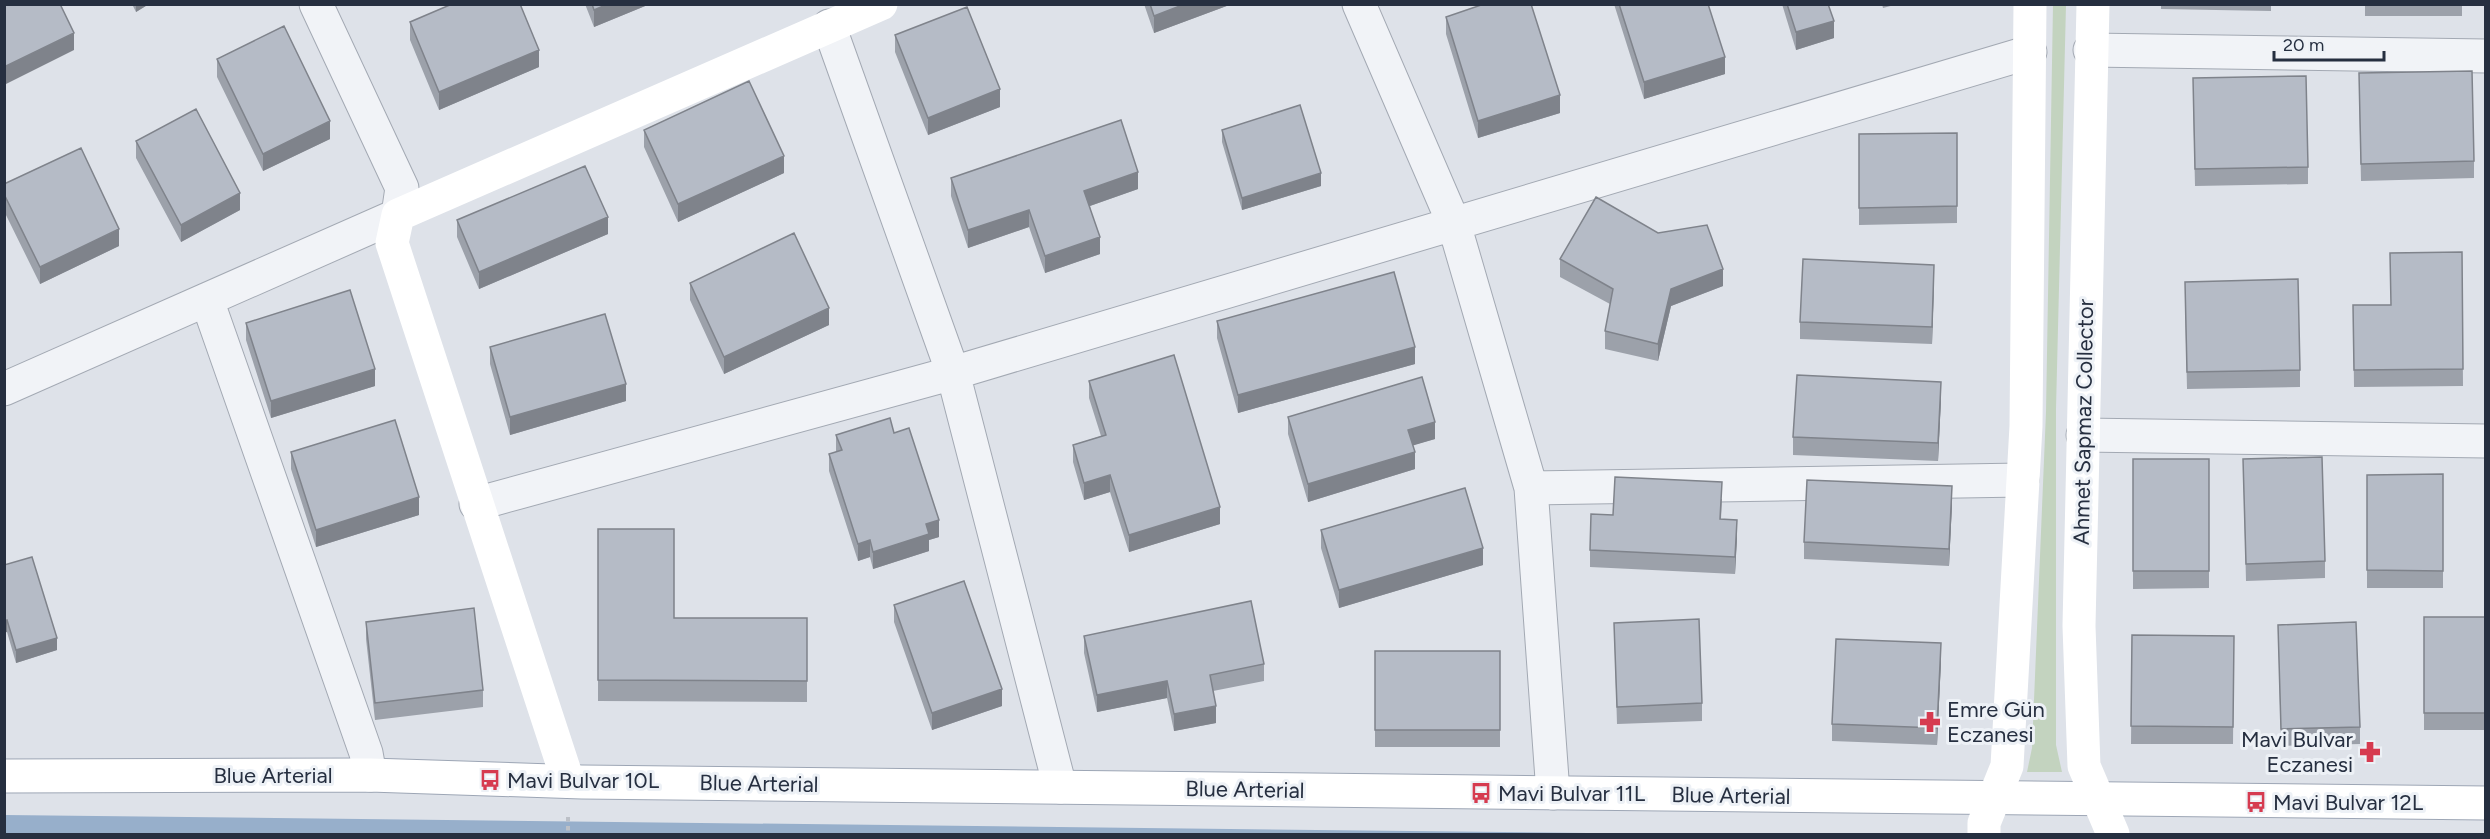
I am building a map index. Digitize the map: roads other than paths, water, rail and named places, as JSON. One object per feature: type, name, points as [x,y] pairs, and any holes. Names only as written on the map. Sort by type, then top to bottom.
[{"type":"main road","points":[[568,781],[392,243],[398,215],[881,4]]},
{"type":"main road","points":[[1984,834],[1984,823],[2007,766],[2026,426],[2030,4]]},
{"type":"main road","name":"Ahmet Sapmaz Collector","points":[[2093,4],[2090,50],[2079,626],[2084,766],[2113,834]]},
{"type":"main road","name":"Blue Arterial","points":[[4,776],[370,775],[568,781],[2486,803]]},
{"type":"street","points":[[4,389],[398,215],[402,188],[316,4]]},
{"type":"street","points":[[1359,4],[1454,224],[1531,488],[1553,793]]},
{"type":"street","points":[[830,26],[953,373],[1060,787]]},
{"type":"street","points":[[2090,50],[2486,56]]},
{"type":"street","points":[[476,504],[953,373],[2030,52]]},
{"type":"street","points":[[207,300],[366,753],[370,775]]},
{"type":"street","points":[[2083,435],[2486,441]]},
{"type":"street","points":[[1531,488],[2022,480]]},
{"type":"water","points":[[5,815],[1673,834],[5,834]]},
{"type":"place","name":"Emre Gün Eczanesi","points":[[1930,722]]},
{"type":"place","name":"Mavi Bulvar Eczanesi","points":[[2370,752]]},
{"type":"place","name":"Mavi Bulvar 10L","points":[[490,780]]},
{"type":"place","name":"Mavi Bulvar 11L","points":[[1481,793]]},
{"type":"place","name":"Mavi Bulvar 12L","points":[[2256,802]]}]
